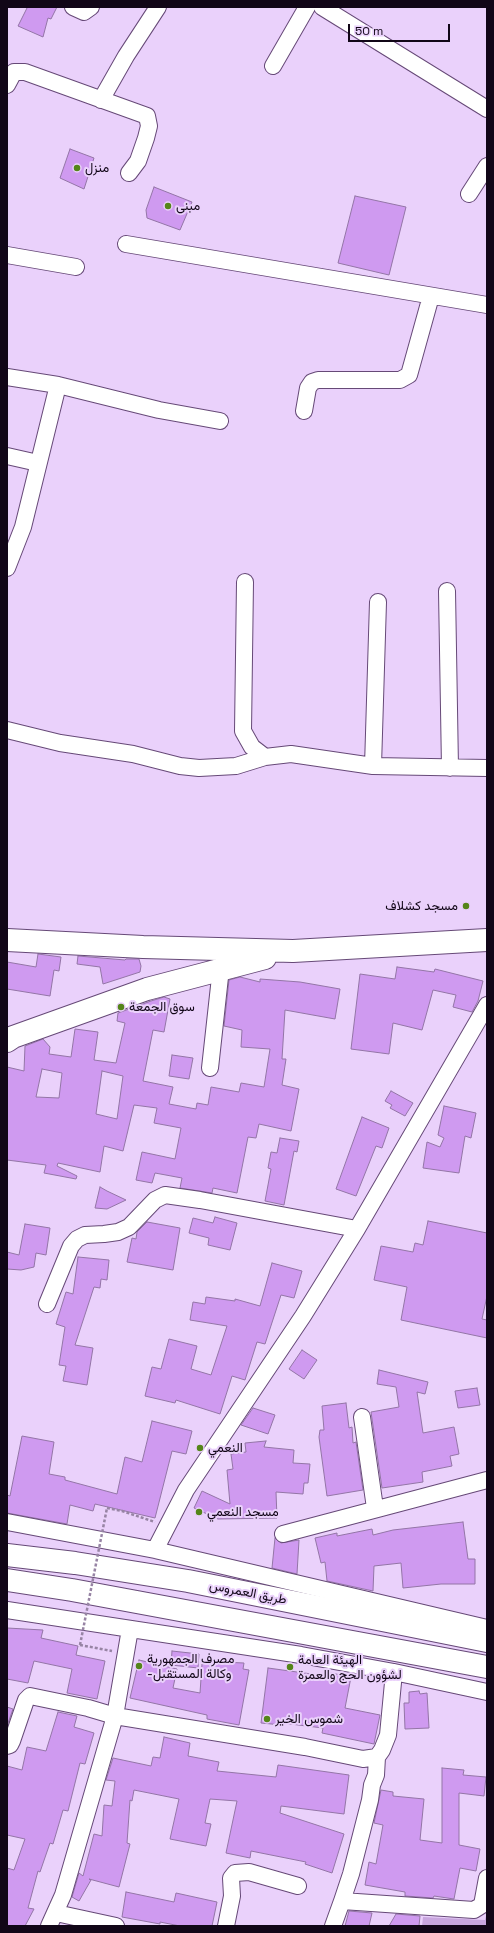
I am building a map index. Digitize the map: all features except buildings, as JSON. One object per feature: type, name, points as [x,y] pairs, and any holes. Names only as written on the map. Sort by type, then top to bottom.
[{"type":"main road","points":[[7,940],[176,948],[294,951],[487,940]]},
{"type":"main road","points":[[167,983],[177,976],[181,971],[183,964],[183,958],[176,948]]},
{"type":"main road","points":[[9,1038],[147,989],[221,968],[294,951]]},
{"type":"main road","name":"طريق العمروس","points":[[7,1555],[75,1563],[188,1582],[487,1641]]},
{"type":"main road","points":[[7,1580],[72,1590],[487,1666]]},
{"type":"street","points":[[73,7],[84,12],[91,7]]},
{"type":"street","points":[[101,100],[126,56],[158,7]]},
{"type":"street","points":[[273,66],[307,7]]},
{"type":"street","points":[[322,7],[487,109]]},
{"type":"street","points":[[7,85],[14,72],[25,72],[101,100],[144,113],[149,120],[146,138],[138,161],[129,173]]},
{"type":"street","points":[[469,194],[487,166]]},
{"type":"street","points":[[126,244],[487,305]]},
{"type":"street","points":[[7,255],[76,267]]},
{"type":"street","points":[[304,411],[308,388],[312,382],[318,380],[400,380],[408,375],[431,296]]},
{"type":"street","points":[[7,377],[58,385],[159,410],[220,421]]},
{"type":"street","points":[[7,568],[23,527],[58,385]]},
{"type":"street","points":[[7,456],[38,463]]},
{"type":"street","points":[[245,582],[243,731],[252,747],[265,757]]},
{"type":"street","points":[[447,591],[450,768]]},
{"type":"street","points":[[373,766],[378,602]]},
{"type":"street","points":[[7,730],[60,744],[146,756],[180,766],[199,768],[236,766],[265,757],[291,754],[373,766],[487,768]]},
{"type":"street","points":[[210,1068],[221,968]]},
{"type":"street","points":[[155,1550],[186,1490],[303,1316],[357,1229],[487,1005]]},
{"type":"street","points":[[47,1304],[71,1246],[78,1239],[85,1235],[118,1232],[129,1227],[155,1200],[165,1195],[357,1229]]},
{"type":"street","points":[[362,1417],[375,1508]]},
{"type":"street","points":[[283,1534],[375,1508],[487,1480],[487,1492]]},
{"type":"street","points":[[7,1522],[155,1550],[487,1628]]},
{"type":"street","points":[[7,1610],[301,1655],[394,1672],[487,1692]]},
{"type":"street","points":[[116,1926],[53,1920],[63,1895],[115,1716],[130,1629]]},
{"type":"street","points":[[333,1926],[351,1874],[370,1800],[372,1785],[376,1775],[377,1757],[382,1750],[388,1735],[394,1672]]},
{"type":"street","points":[[7,1746],[12,1741],[26,1700],[30,1696],[88,1708],[115,1716],[363,1758],[377,1757]]},
{"type":"street","points":[[226,1926],[232,1896],[231,1878],[235,1873],[250,1872],[298,1886]]},
{"type":"street","points":[[342,1901],[474,1910],[482,1905],[487,1878]]},
{"type":"path","points":[[98,1649],[80,1645],[107,1508],[122,1511],[167,1526]]},
{"type":"shaded area","points":[[487,1912],[487,1926],[422,1926],[423,1917],[485,1920]]},
{"type":"place","name":"منزل","points":[[77,168]]},
{"type":"place","name":"مبنى","points":[[168,206]]},
{"type":"place","name":"مسجد كشلاف","points":[[466,906]]},
{"type":"place","name":"سوق الجمعة","points":[[121,1007]]},
{"type":"place","name":"النعمي","points":[[200,1448]]},
{"type":"place","name":"مسجد النعمي","points":[[199,1512]]},
{"type":"place","name":"مصرف الجمهورية -وكالة المستقبل","points":[[139,1666]]},
{"type":"place","name":"الهيئة العامة لشؤون الحج والعمرة","points":[[290,1667]]},
{"type":"place","name":"شموس الخير","points":[[267,1719]]}]
